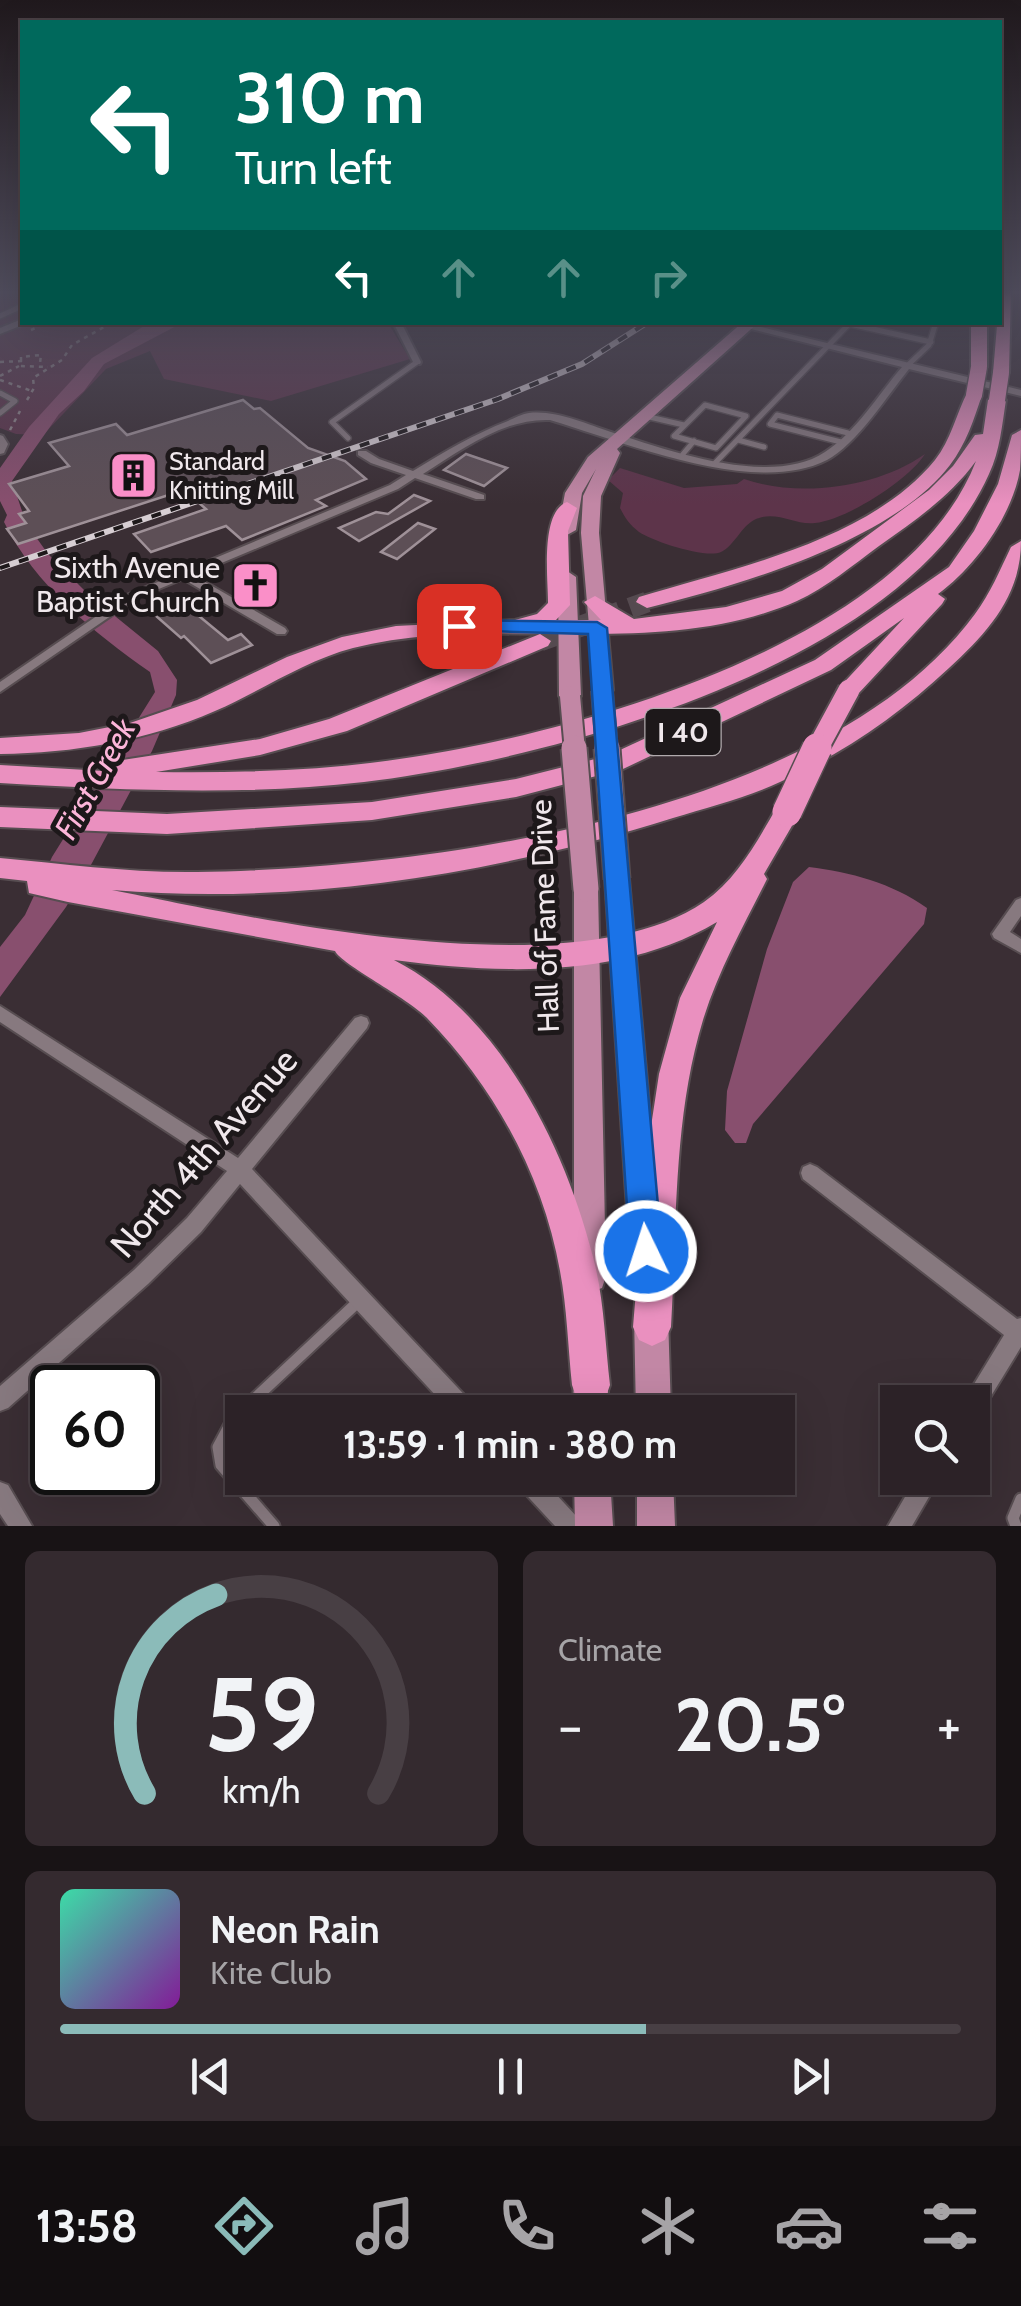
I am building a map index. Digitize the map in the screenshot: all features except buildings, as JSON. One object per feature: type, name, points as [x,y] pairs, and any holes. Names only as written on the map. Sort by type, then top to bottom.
[{"type":"highway","points":[[475,626],[568,629],[697,620],[797,593],[949,486],[989,403],[979,361]]},
{"type":"highway","name":"I 40","points":[[11,775],[152,782],[247,781],[412,766],[526,744],[710,682],[855,610],[919,556],[952,518],[979,476],[989,403],[1001,361]]},
{"type":"highway","points":[[647,602],[813,546],[892,508],[938,468],[989,403]]},
{"type":"highway","name":"I 40","points":[[0,817],[166,824],[372,811],[516,788],[614,762],[823,666],[956,571],[984,531],[1007,484],[1021,435]]},
{"type":"highway","points":[[0,746],[50,746],[118,737],[206,706],[310,655],[350,642],[401,632],[536,622],[556,610],[560,599],[558,531],[567,508]]},
{"type":"highway","points":[[0,868],[192,883],[390,870],[519,848],[637,821],[768,778],[846,737],[914,687],[973,632],[992,605],[1021,546]]},
{"type":"highway","points":[[652,1327],[670,1102],[683,1035],[717,952],[830,720],[849,690],[926,610],[956,571]]},
{"type":"highway","points":[[596,602],[612,618],[632,626]]},
{"type":"highway","points":[[11,775],[108,771],[260,747],[338,725],[540,641]]},
{"type":"highway","points":[[0,876],[182,914],[407,954],[587,953],[622,946],[705,916],[766,853]]},
{"type":"highway","points":[[312,936],[365,958],[406,984],[466,1038],[511,1097],[548,1171],[576,1259],[591,1395]]},
{"type":"main road","points":[[567,508],[576,482],[708,361]]},
{"type":"main road","points":[[622,437],[592,496],[590,533],[652,1327],[654,1395]]},
{"type":"main road","name":"Hall of Fame Drive","points":[[567,508],[570,696],[586,889],[591,1395]]},
{"type":"main road","points":[[593,1495],[594,1526]]},
{"type":"main road","points":[[655,1495],[656,1526]]},
{"type":"street","points":[[887,361],[1021,393]]},
{"type":"street","points":[[0,688],[133,596],[417,476],[460,444],[538,415],[715,463],[787,472],[830,455],[907,366]]},
{"type":"street","points":[[362,453],[480,498]]},
{"type":"street","points":[[182,574],[281,631]]},
{"type":"street","points":[[1021,904],[1000,934],[1021,948]]},
{"type":"street","points":[[0,1012],[239,1168],[449,1395]]},
{"type":"street","name":"North 4th Avenue","points":[[0,1400],[141,1277],[194,1225],[362,1023]]},
{"type":"street","points":[[810,1174],[1019,1330],[985,1385]]},
{"type":"street","points":[[0,1493],[21,1526]]},
{"type":"street","points":[[542,1495],[570,1526]]},
{"type":"street","points":[[899,1526],[918,1495]]},
{"type":"lane","points":[[715,463],[814,361]]},
{"type":"lane","points":[[907,366],[916,361]]},
{"type":"lane","points":[[348,438],[332,422],[417,362]]},
{"type":"lane","points":[[0,392],[16,401],[0,413]]},
{"type":"lane","points":[[705,405],[746,416],[716,448],[674,436],[684,425],[705,405]]},
{"type":"lane","points":[[770,424],[778,415],[844,438]]},
{"type":"lane","points":[[645,416],[684,425]]},
{"type":"lane","points":[[758,420],[844,438]]},
{"type":"lane","points":[[738,440],[764,447]]},
{"type":"lane","points":[[683,454],[694,441]]},
{"type":"lane","points":[[274,1526],[221,1465],[222,1436],[232,1419],[360,1300]]},
{"type":"lane","points":[[1016,1526],[1013,1518],[1021,1499]]},
{"type":"path","points":[[20,366],[21,361]]},
{"type":"path","points":[[1,443],[32,392],[33,378],[60,361]]},
{"type":"path","points":[[0,378],[20,366],[40,364],[50,368]]},
{"type":"path","points":[[0,378],[32,392]]},
{"type":"shaded area","points":[[0,361],[125,361],[106,369],[43,435],[16,434],[0,428]]},
{"type":"shaded area","name":"First Creek","points":[[89,361],[109,361],[59,414],[12,481],[26,523],[48,554],[89,595],[158,651],[177,680],[176,695],[152,751],[92,863],[66,907],[0,997],[0,947],[25,915],[52,857],[155,692],[150,672],[67,606],[32,566],[4,522],[7,515],[0,501],[0,468],[29,427]]},
{"type":"shaded area","points":[[155,361],[403,361],[271,401],[164,379]]},
{"type":"shaded area","points":[[925,454],[891,486],[843,515],[815,523],[762,517],[749,523],[726,549],[714,554],[679,548],[639,532],[620,508],[623,493],[608,480],[620,468],[684,488],[737,484],[744,479],[789,488],[813,488],[861,482],[906,466]]},
{"type":"shaded area","points":[[809,867],[855,876],[900,892],[927,908],[924,924],[753,1124],[746,1143],[735,1143],[725,1130],[727,1091],[767,949],[793,882]]},
{"type":"tunnel","points":[[540,641],[647,602]]},
{"type":"railway","points":[[0,568],[498,399],[586,361]]},
{"type":"place","name":"Standard Knitting Mill","points":[[134,475]]},
{"type":"place","name":"Sixth Avenue Baptist Church","points":[[255,585]]},
{"type":"route","points":[[459,626],[597,628],[646,1251]]}]
